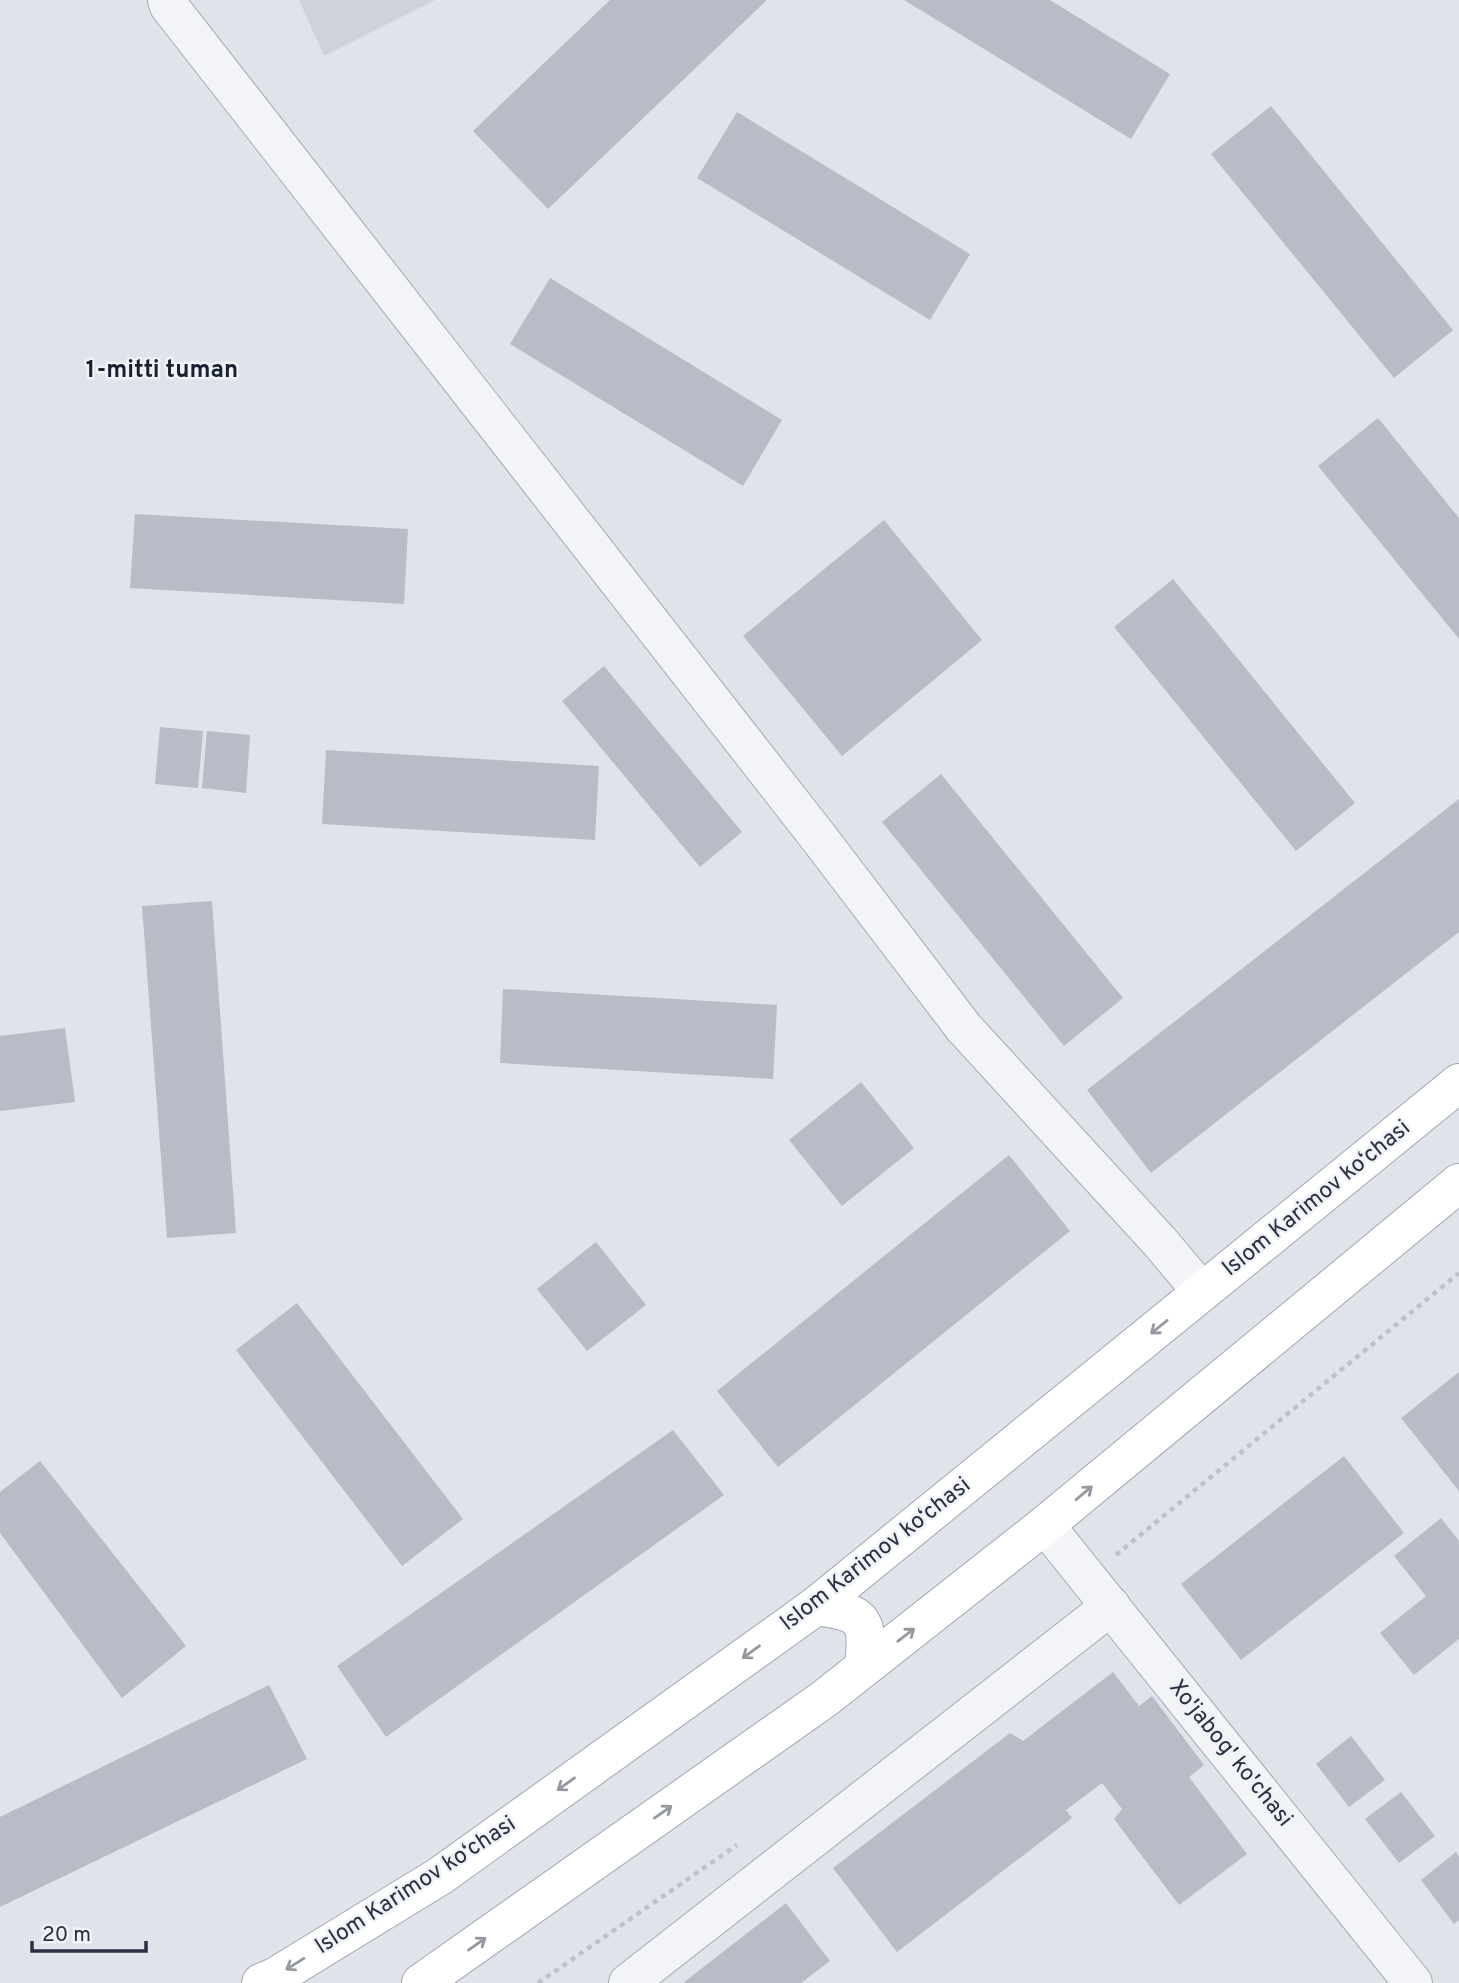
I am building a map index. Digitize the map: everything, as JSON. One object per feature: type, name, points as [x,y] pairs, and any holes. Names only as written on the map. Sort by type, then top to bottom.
[{"type":"main road","name":"Islom Karimov ko‘chasi","points":[[261,1983],[440,1875],[816,1606],[1459,1083]]},
{"type":"main road","points":[[421,1983],[824,1699],[1045,1525],[1459,1183]]},
{"type":"main road","points":[[816,1606],[847,1610],[865,1628],[867,1641],[864,1667]]},
{"type":"street","points":[[167,0],[964,1028],[1160,1242],[1202,1292]]},
{"type":"street","name":"Xo'jabog' ko'chasi","points":[[1045,1525],[1413,1983]]},
{"type":"street","points":[[628,1983],[1111,1606]]},
{"type":"shaded area","points":[[299,0],[435,0],[324,56]]},
{"type":"building","points":[[610,0],[767,0],[548,209],[473,131]]},
{"type":"building","points":[[904,0],[1050,0],[1170,74],[1131,139]]},
{"type":"building","points":[[1271,106],[1453,330],[1394,378],[1211,154]]},
{"type":"building","points":[[737,112],[970,254],[930,320],[697,178]]},
{"type":"building","points":[[550,278],[782,420],[743,486],[510,344]]},
{"type":"building","points":[[1378,418],[1459,518],[1459,639],[1318,466]]},
{"type":"building","points":[[135,514],[408,529],[404,604],[130,588]]},
{"type":"building","points":[[884,520],[982,640],[842,756],[743,636]]},
{"type":"building","points":[[1173,579],[1355,803],[1296,851],[1114,627]]},
{"type":"building","points":[[604,666],[742,832],[700,867],[562,701]]},
{"type":"building","points":[[160,727],[203,731],[198,788],[155,784]]},
{"type":"building","points":[[207,731],[250,735],[246,793],[202,788]]},
{"type":"building","points":[[326,750],[599,766],[595,840],[322,824]]},
{"type":"building","points":[[941,774],[1123,998],[1064,1046],[882,822]]},
{"type":"building","points":[[1459,799],[1459,932],[1151,1173],[1087,1090]]},
{"type":"building","points":[[212,901],[236,1233],[167,1238],[142,906]]},
{"type":"building","points":[[503,989],[777,1005],[773,1079],[500,1063]]},
{"type":"building","points":[[65,1028],[75,1102],[0,1111],[0,1036]]},
{"type":"building","points":[[861,1082],[914,1148],[842,1206],[789,1140]]},
{"type":"building","points":[[1009,1155],[1070,1231],[778,1467],[717,1391]]},
{"type":"building","points":[[596,1242],[646,1305],[587,1351],[537,1289]]},
{"type":"building","points":[[297,1303],[463,1519],[402,1566],[236,1350]]},
{"type":"building","points":[[1459,1372],[1459,1491],[1401,1418]]},
{"type":"building","points":[[673,1430],[724,1495],[386,1737],[337,1666]]},
{"type":"building","points":[[1344,1456],[1404,1533],[1241,1660],[1181,1584]]},
{"type":"building","points":[[40,1461],[186,1646],[122,1698],[0,1533],[0,1492]]},
{"type":"building","points":[[1441,1518],[1459,1541],[1459,1639],[1414,1675],[1380,1633],[1426,1596],[1394,1556]]},
{"type":"building","points":[[1113,1672],[1139,1706],[1152,1696],[1204,1765],[1189,1777],[1247,1854],[1179,1905],[1114,1819],[1122,1809],[1102,1783],[1066,1810],[1072,1818],[897,1952],[833,1868],[1010,1733],[1023,1741]]},
{"type":"building","points":[[269,1685],[307,1759],[0,1907],[0,1817]]},
{"type":"building","points":[[1351,1736],[1385,1780],[1349,1807],[1316,1764]]},
{"type":"building","points":[[1401,1792],[1435,1836],[1399,1863],[1365,1819]]},
{"type":"building","points":[[1456,1852],[1459,1856],[1459,1920],[1454,1924],[1421,1880]]},
{"type":"building","points":[[786,1903],[830,1961],[801,1983],[683,1983]]},
{"type":"district","name":"1-mitti tuman","points":[[162,371]]}]
